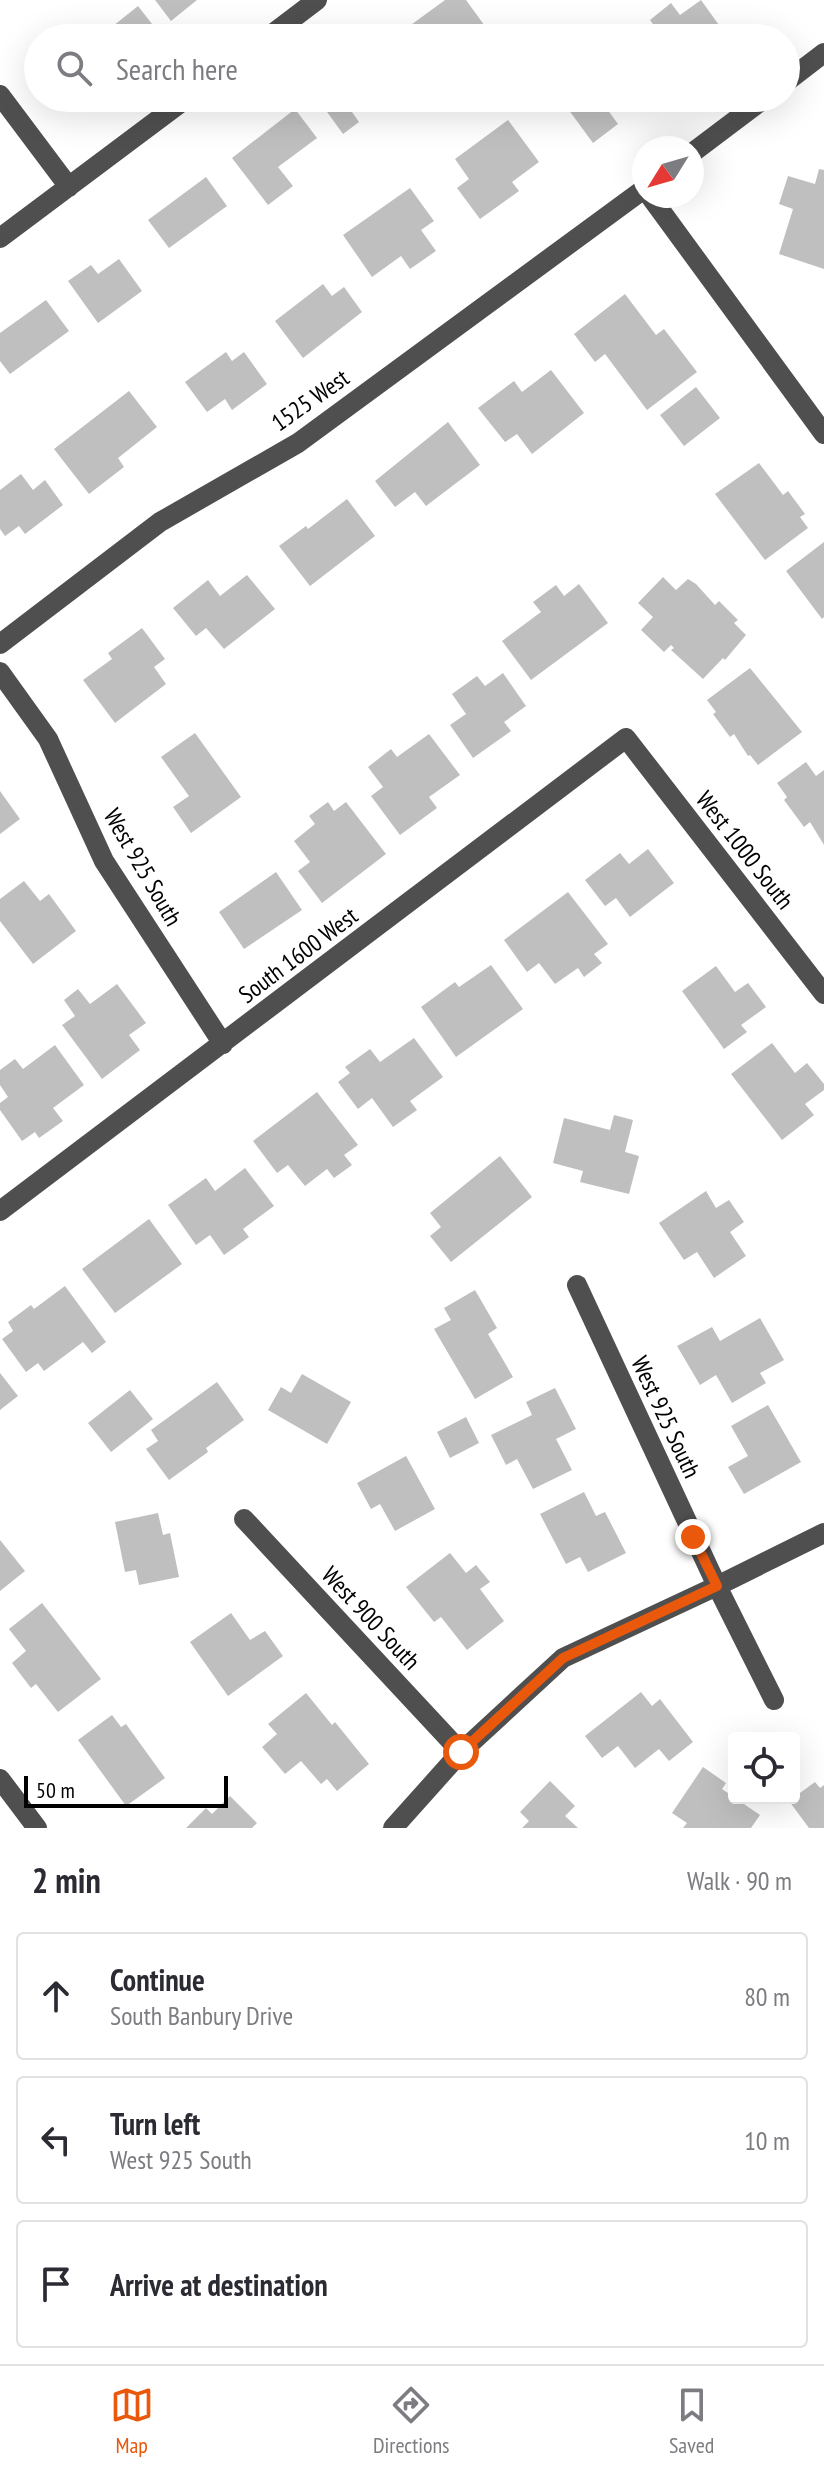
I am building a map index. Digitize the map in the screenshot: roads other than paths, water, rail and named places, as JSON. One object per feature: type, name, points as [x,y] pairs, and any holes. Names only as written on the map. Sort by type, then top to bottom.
[{"type":"street","points":[[285,24],[317,0]]},
{"type":"street","points":[[800,71],[824,53]]},
{"type":"street","points":[[0,95],[69,187]]},
{"type":"street","points":[[0,238],[168,112]]},
{"type":"street","points":[[704,144],[746,112]]},
{"type":"street","name":"1525 West","points":[[0,644],[160,522],[298,443],[632,198]]},
{"type":"street","points":[[659,208],[824,434]]},
{"type":"street","name":"West 925 South","points":[[0,672],[48,739],[104,861],[223,1044]]},
{"type":"street","name":"South 1600 West","points":[[0,1211],[626,738]]},
{"type":"street","name":"West 1000 South","points":[[626,738],[824,994]]},
{"type":"street","name":"West 925 South","points":[[577,1285],[717,1586],[774,1700]]},
{"type":"street","name":"West 900 South","points":[[244,1519],[461,1752]]},
{"type":"street","points":[[393,1828],[461,1752],[563,1658],[824,1533]]},
{"type":"street","points":[[0,1779],[37,1828]]}]
